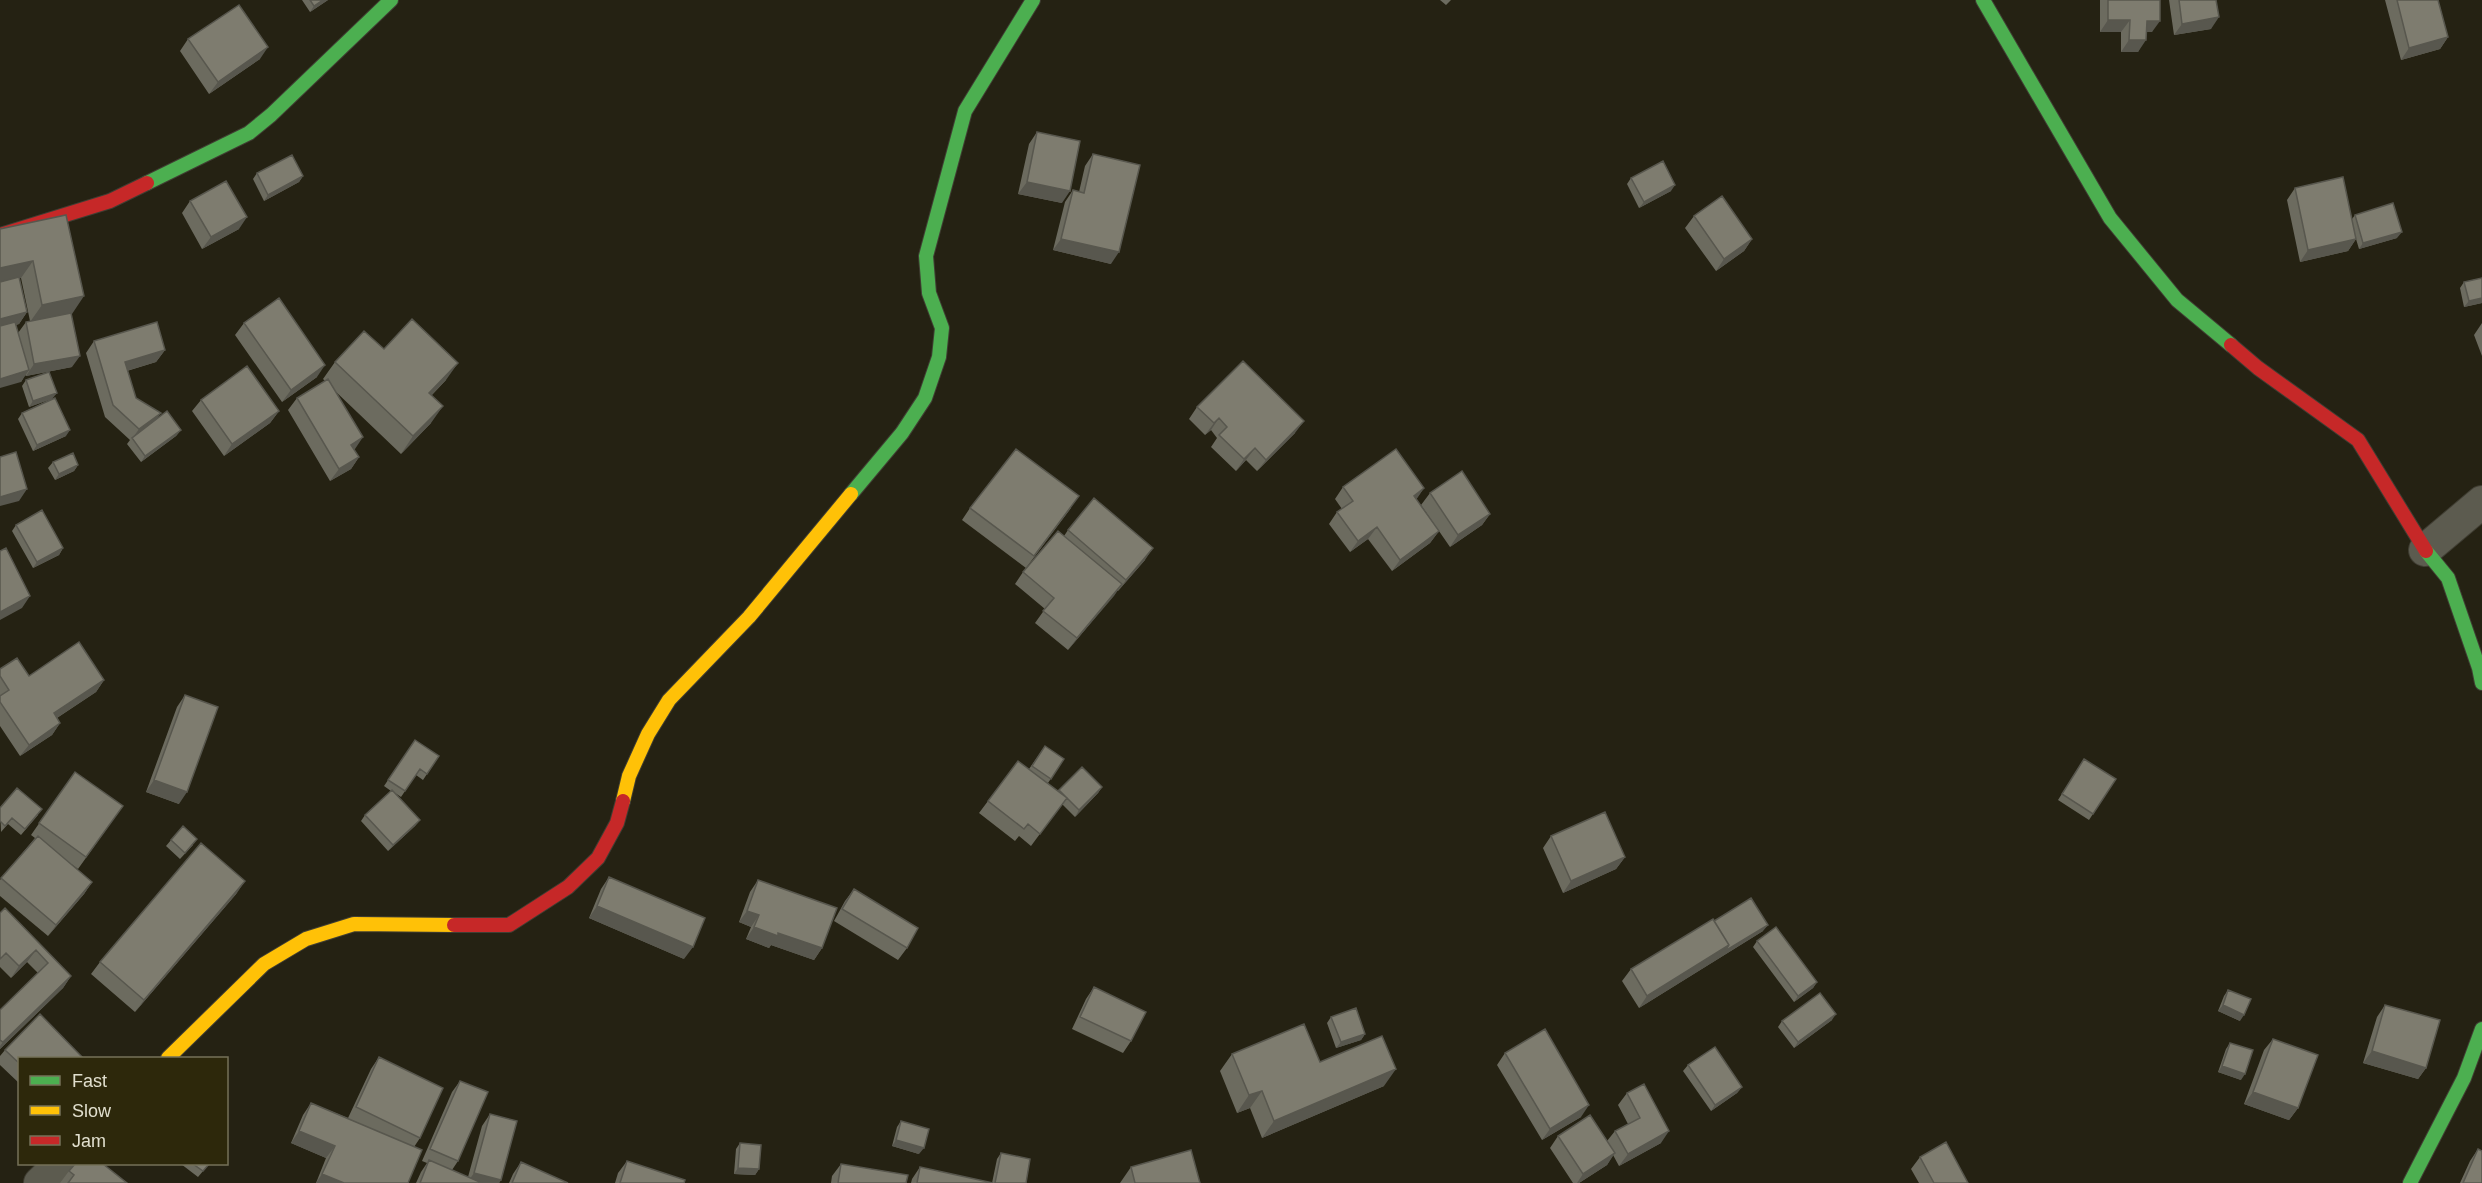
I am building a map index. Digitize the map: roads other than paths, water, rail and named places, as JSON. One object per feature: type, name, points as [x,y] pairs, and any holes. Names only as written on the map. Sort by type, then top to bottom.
[{"type":"street","points":[[0,235],[110,201],[249,133],[271,115],[392,0]]},
{"type":"street","points":[[170,1057],[264,964],[306,939],[354,924],[508,925],[568,887],[598,858],[617,823],[629,776],[648,734],[669,700],[749,617],[902,433],[925,398],[939,357],[942,327],[929,293],[926,256],[965,111],[1033,0]]},
{"type":"street","points":[[1983,0],[2110,218],[2177,300],[2258,368],[2358,440],[2425,550],[2448,579],[2479,668],[2482,683]]},
{"type":"street","points":[[2425,550],[2482,502]]},
{"type":"street","points":[[2410,1183],[2464,1078],[2482,1029]]},
{"type":"street","points":[[40,1183],[59,1165]]}]
